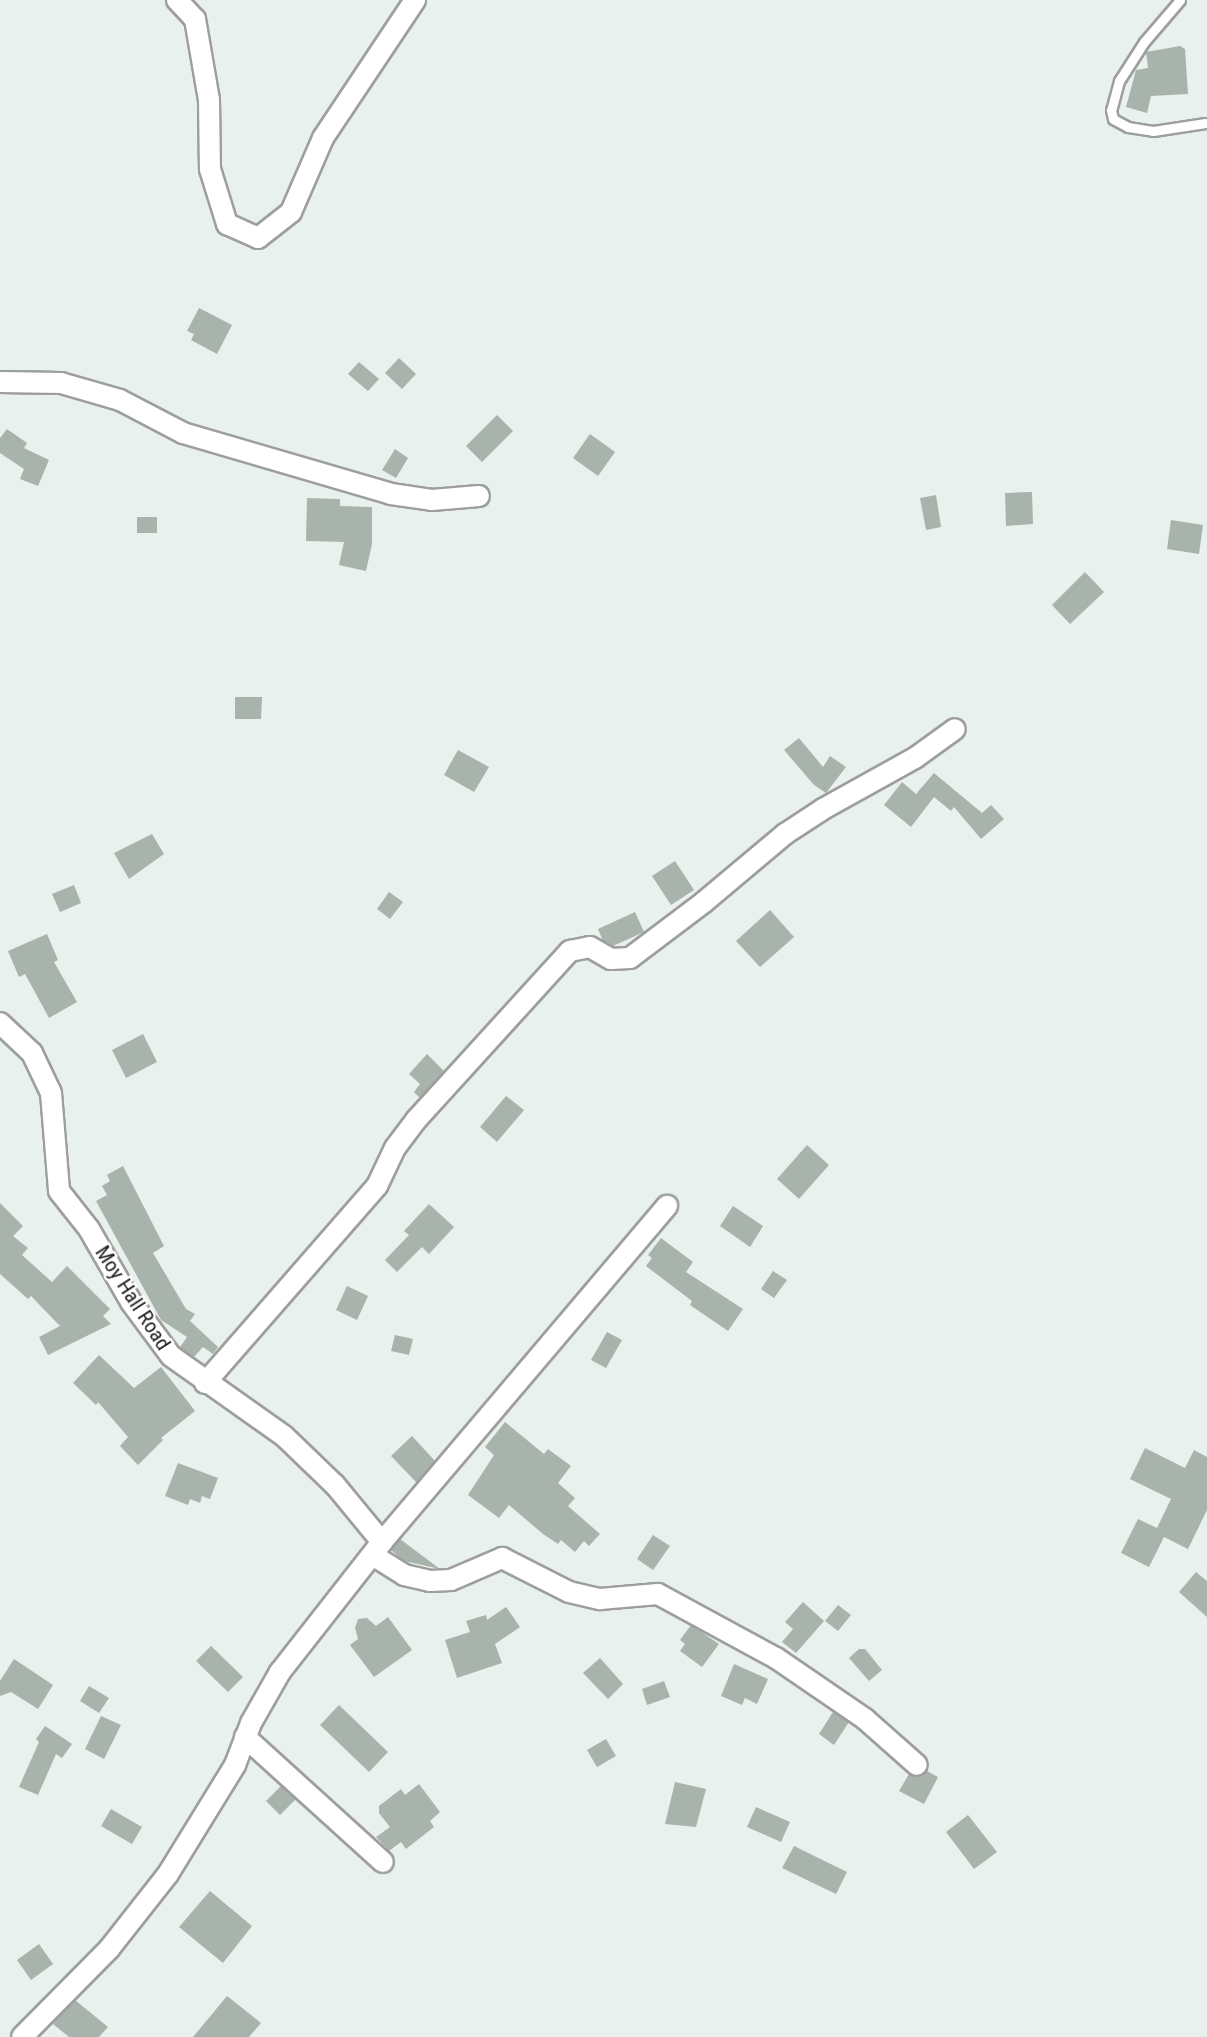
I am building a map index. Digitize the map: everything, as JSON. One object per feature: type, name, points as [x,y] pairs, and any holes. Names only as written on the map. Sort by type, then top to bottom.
[{"type":"street","points":[[177,0],[195,19],[209,100],[210,169],[227,224],[258,238],[291,212],[323,138],[415,0]]},
{"type":"street","points":[[0,382],[61,383],[120,400],[183,433],[391,494],[432,500],[478,496]]},
{"type":"street","points":[[205,1383],[377,1186],[395,1148],[416,1120],[570,951],[582,946],[611,959],[630,958],[704,902],[785,834],[823,809],[915,758],[955,729]]},
{"type":"street","name":"Moy Hall Road","points":[[0,1023],[32,1053],[51,1093],[59,1191],[89,1229],[131,1302],[171,1356],[205,1383],[284,1436],[335,1485],[378,1549],[404,1575],[430,1581],[451,1580],[502,1558],[569,1592],[600,1599],[658,1594],[776,1658],[866,1719],[916,1765]]},
{"type":"street","points":[[22,2037],[109,1949],[168,1874],[235,1765],[245,1737],[280,1672],[378,1549],[667,1206]]},
{"type":"street","points":[[245,1737],[383,1862]]},
{"type":"lane","points":[[1180,0],[1138,52],[1119,81],[1111,110],[1113,119],[1128,127],[1153,131],[1205,123]]},
{"type":"building","points":[[1180,46],[1185,49],[1188,94],[1151,96],[1147,113],[1126,107],[1136,70],[1148,68],[1146,52]]},
{"type":"building","points":[[199,308],[232,325],[217,354],[191,340],[194,334],[187,331]]},
{"type":"building","points":[[399,358],[416,374],[402,389],[385,373]]},
{"type":"building","points":[[359,362],[379,379],[368,391],[348,374]]},
{"type":"building","points":[[497,415],[513,431],[482,462],[466,446]]},
{"type":"building","points":[[7,429],[27,443],[24,448],[49,460],[38,486],[20,479],[24,469],[0,453],[0,438]]},
{"type":"building","points":[[590,434],[615,452],[598,476],[573,458]]},
{"type":"building","points":[[395,449],[408,458],[396,478],[382,470]]},
{"type":"building","points":[[1032,492],[1033,524],[1006,526],[1005,493]]},
{"type":"building","points":[[936,495],[941,527],[926,530],[920,498]]},
{"type":"building","points":[[307,498],[340,499],[340,506],[372,507],[372,544],[366,571],[339,565],[344,542],[306,541]]},
{"type":"building","points":[[137,517],[157,517],[157,533],[137,533]]},
{"type":"building","points":[[1171,520],[1203,525],[1199,554],[1167,549]]},
{"type":"building","points":[[1085,572],[1104,592],[1070,624],[1052,605]]},
{"type":"building","points":[[235,697],[262,697],[261,719],[235,719]]},
{"type":"building","points":[[799,738],[823,767],[830,756],[846,767],[826,793],[814,785],[784,750]]},
{"type":"building","points":[[458,750],[489,767],[474,792],[444,775]]},
{"type":"building","points":[[934,773],[982,813],[991,805],[1004,819],[981,839],[954,807],[951,811],[934,797],[911,827],[884,805],[902,782],[916,794]]},
{"type":"building","points":[[152,834],[164,854],[129,879],[114,853]]},
{"type":"building","points":[[675,861],[694,890],[671,905],[652,876]]},
{"type":"building","points":[[74,885],[81,903],[60,912],[52,894]]},
{"type":"building","points":[[389,892],[403,902],[390,919],[377,909]]},
{"type":"building","points":[[770,910],[794,937],[760,967],[736,941]]},
{"type":"building","points":[[635,912],[644,932],[613,946],[603,941],[598,929]]},
{"type":"building","points":[[47,934],[58,960],[54,962],[77,1002],[49,1018],[25,974],[19,977],[8,951]]},
{"type":"building","points":[[143,1034],[157,1062],[126,1078],[112,1050]]},
{"type":"building","points":[[427,1054],[444,1071],[420,1098],[414,1092],[420,1084],[409,1074]]},
{"type":"building","points":[[506,1096],[524,1110],[497,1142],[480,1127]]},
{"type":"building","points":[[807,1145],[829,1165],[799,1199],[777,1179]]},
{"type":"building","points":[[123,1166],[164,1246],[153,1253],[186,1309],[195,1314],[190,1321],[218,1347],[213,1354],[203,1347],[194,1357],[180,1347],[187,1337],[161,1320],[96,1201],[107,1195],[102,1186],[110,1181],[107,1175]]},
{"type":"building","points":[[0,1203],[23,1226],[13,1236],[28,1248],[22,1255],[52,1282],[67,1266],[110,1309],[103,1316],[111,1324],[48,1355],[39,1337],[60,1326],[31,1296],[28,1299],[0,1274]]},
{"type":"building","points":[[429,1204],[454,1227],[429,1254],[422,1247],[397,1272],[385,1260],[409,1235],[404,1231]]},
{"type":"building","points":[[733,1206],[763,1226],[750,1247],[720,1226]]},
{"type":"building","points":[[661,1238],[693,1262],[686,1272],[743,1309],[728,1331],[690,1305],[692,1301],[646,1266],[652,1258],[648,1255]]},
{"type":"building","points":[[773,1271],[787,1280],[774,1298],[761,1289]]},
{"type":"building","points":[[347,1286],[368,1296],[357,1320],[336,1310]]},
{"type":"building","points":[[607,1332],[622,1340],[606,1368],[591,1360]]},
{"type":"building","points":[[395,1335],[413,1339],[409,1355],[391,1351]]},
{"type":"building","points":[[99,1355],[134,1388],[161,1367],[195,1411],[161,1438],[163,1440],[138,1465],[120,1446],[128,1437],[98,1402],[96,1405],[73,1383]]},
{"type":"building","points":[[505,1422],[544,1454],[548,1449],[571,1466],[558,1483],[575,1498],[568,1506],[600,1534],[589,1546],[584,1541],[575,1552],[561,1540],[558,1544],[543,1534],[509,1505],[499,1518],[468,1495],[494,1455],[485,1447]]},
{"type":"building","points":[[412,1436],[435,1461],[417,1483],[391,1456]]},
{"type":"building","points":[[1145,1448],[1185,1468],[1194,1450],[1207,1457],[1207,1510],[1188,1549],[1164,1537],[1149,1567],[1121,1553],[1138,1519],[1157,1528],[1171,1499],[1130,1479]]},
{"type":"building","points":[[178,1463],[218,1478],[210,1499],[202,1496],[200,1503],[190,1499],[188,1505],[165,1496]]},
{"type":"building","points":[[653,1535],[670,1546],[653,1570],[637,1559]]},
{"type":"building","points":[[400,1539],[440,1569],[404,1561],[391,1550]]},
{"type":"building","points":[[1196,1572],[1207,1581],[1207,1617],[1179,1592]]},
{"type":"building","points":[[803,1602],[824,1621],[796,1653],[782,1642],[793,1629],[785,1622]]},
{"type":"building","points":[[838,1605],[851,1615],[838,1631],[825,1621]]},
{"type":"building","points":[[506,1607],[520,1627],[495,1644],[502,1663],[457,1678],[445,1640],[470,1632],[466,1621],[486,1615],[487,1620]]},
{"type":"building","points":[[388,1617],[412,1650],[374,1677],[350,1645],[358,1639],[355,1628],[358,1619],[367,1618],[376,1626]]},
{"type":"building","points":[[691,1625],[719,1644],[702,1667],[680,1651],[685,1644],[680,1640]]},
{"type":"building","points":[[211,1646],[243,1677],[228,1692],[196,1661]]},
{"type":"building","points":[[859,1649],[865,1649],[882,1670],[869,1681],[849,1658]]},
{"type":"building","points":[[600,1658],[623,1684],[608,1699],[583,1673]]},
{"type":"building","points":[[14,1659],[53,1685],[38,1709],[11,1692],[0,1696],[0,1681]]},
{"type":"building","points":[[734,1664],[768,1679],[757,1704],[745,1698],[742,1705],[721,1696]]},
{"type":"building","points":[[664,1681],[670,1697],[647,1705],[642,1689]]},
{"type":"building","points":[[89,1686],[109,1698],[99,1713],[80,1701]]},
{"type":"building","points":[[339,1705],[388,1752],[369,1772],[320,1725]]},
{"type":"building","points":[[833,1712],[849,1722],[834,1745],[819,1734]]},
{"type":"building","points":[[101,1716],[121,1725],[104,1759],[85,1749]]},
{"type":"building","points":[[45,1726],[72,1744],[62,1758],[56,1754],[38,1795],[19,1787],[39,1742],[36,1739]]},
{"type":"building","points":[[606,1739],[616,1756],[597,1767],[587,1750]]},
{"type":"building","points":[[927,1771],[938,1777],[924,1804],[899,1791],[909,1774],[920,1776]]},
{"type":"building","points":[[675,1782],[706,1789],[696,1827],[665,1824]]},
{"type":"building","points":[[419,1784],[440,1812],[430,1821],[434,1827],[406,1849],[401,1842],[389,1851],[376,1837],[390,1827],[379,1813],[379,1806],[401,1789],[405,1795]]},
{"type":"building","points":[[281,1786],[296,1799],[280,1815],[266,1801]]},
{"type":"building","points":[[756,1807],[790,1822],[781,1842],[747,1827]]},
{"type":"building","points":[[111,1809],[142,1827],[132,1844],[101,1826]]},
{"type":"building","points":[[968,1815],[997,1852],[974,1869],[946,1832]]},
{"type":"building","points":[[794,1846],[847,1872],[836,1894],[782,1868]]},
{"type":"building","points":[[210,1891],[252,1926],[223,1963],[179,1927]]},
{"type":"building","points":[[39,1944],[53,1964],[31,1980],[17,1960]]},
{"type":"building","points":[[227,1996],[261,2023],[249,2037],[193,2037]]},
{"type":"building","points":[[75,2000],[108,2027],[99,2037],[69,2037],[53,2024]]}]
